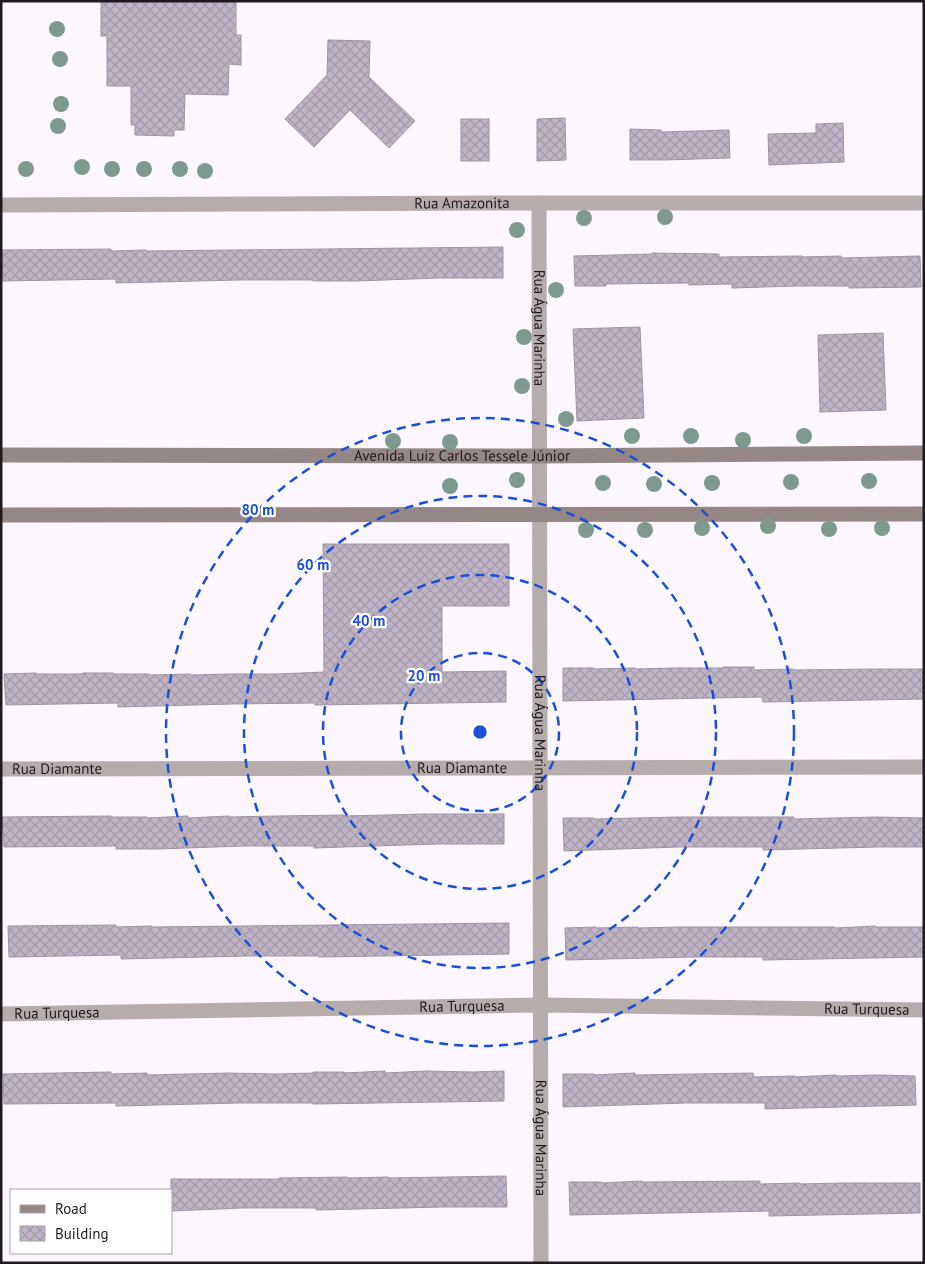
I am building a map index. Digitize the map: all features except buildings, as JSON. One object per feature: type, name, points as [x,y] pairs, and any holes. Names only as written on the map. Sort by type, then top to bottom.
[{"type":"street","name":"Rua Água Marinha","points":[[538,203],[541,1263]]},
{"type":"street","name":"Rua Amazonita","points":[[1,205],[924,203]]},
{"type":"street","name":"Avenida Luiz Carlos Tessele Júnior","points":[[1,454],[539,456],[924,453]]},
{"type":"street","points":[[1,515],[924,514]]},
{"type":"street","name":"Rua Diamante","points":[[1,769],[924,767]]},
{"type":"street","name":"Rua Turquesa","points":[[1,1014],[541,1005],[924,1010]]}]
